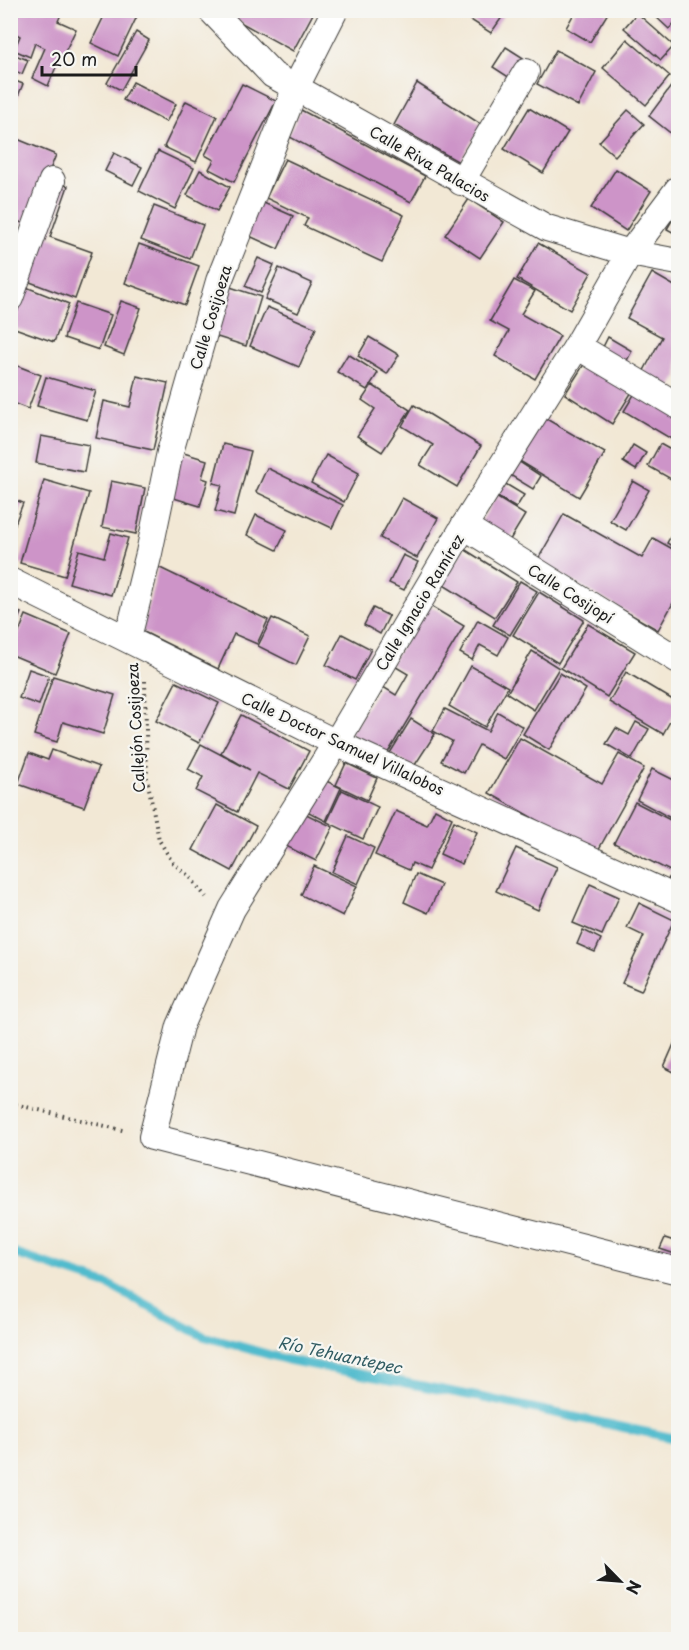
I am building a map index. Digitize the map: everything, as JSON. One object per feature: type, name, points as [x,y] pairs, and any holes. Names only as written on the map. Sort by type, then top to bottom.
[{"type":"street","name":"Calle Riva Palacios","points":[[211,10],[273,75],[429,161],[461,182],[547,228],[630,253],[678,262]]},
{"type":"street","name":"Calle Cosijoeza","points":[[136,642],[149,553],[170,452],[219,281],[296,87],[335,10]]},
{"type":"street","points":[[461,182],[526,72]]},
{"type":"street","points":[[10,298],[52,181]]},
{"type":"street","name":"Calle Ignacio Ramírez","points":[[152,1137],[180,1026],[232,909],[336,743],[464,526],[577,346],[630,253],[678,189]]},
{"type":"street","points":[[577,346],[678,406]]},
{"type":"street","name":"Calle Cosijopí","points":[[464,526],[678,660]]},
{"type":"street","name":"Calle Doctor Samuel Villalobos","points":[[10,581],[336,743],[678,899]]},
{"type":"street","points":[[152,1137],[678,1271]]},
{"type":"path","name":"Callejón Cosijoeza","points":[[136,642],[147,778],[159,840],[173,863],[190,876],[213,906],[223,929]]},
{"type":"path","points":[[10,1103],[152,1137]]},
{"type":"building","points":[[10,10],[29,12],[30,10],[63,10],[58,21],[76,29],[63,56],[61,55],[48,86],[32,78],[45,48],[35,43],[30,57],[14,50],[20,36],[15,33],[10,44]]},
{"type":"building","points":[[107,10],[140,10],[118,56],[91,43]]},
{"type":"building","points":[[223,10],[315,10],[293,51],[222,12]]},
{"type":"building","points":[[466,10],[507,10],[491,33],[463,15]]},
{"type":"building","points":[[576,10],[604,10],[608,13],[590,42],[566,28]]},
{"type":"building","points":[[659,10],[667,10],[677,20],[669,29],[655,16]]},
{"type":"building","points":[[637,13],[674,46],[661,60],[624,28]]},
{"type":"building","points":[[136,32],[149,40],[121,90],[107,83]]},
{"type":"building","points":[[627,39],[670,76],[646,105],[603,68]]},
{"type":"building","points":[[506,47],[525,59],[513,80],[493,67]]},
{"type":"building","points":[[556,50],[596,72],[578,106],[537,84]]},
{"type":"building","points":[[10,53],[28,60],[22,74],[10,69]]},
{"type":"building","points":[[10,79],[23,84],[11,113],[10,113]]},
{"type":"building","points":[[675,81],[678,83],[678,139],[649,116]]},
{"type":"building","points":[[133,82],[176,104],[166,122],[123,100]]},
{"type":"building","points":[[417,83],[482,125],[459,162],[394,125]]},
{"type":"building","points":[[242,84],[276,101],[234,182],[209,169],[214,160],[205,155]]},
{"type":"building","points":[[186,101],[217,116],[196,162],[164,147]]},
{"type":"building","points":[[529,108],[568,132],[543,173],[504,149]]},
{"type":"building","points":[[301,110],[425,176],[411,202],[288,136]]},
{"type":"building","points":[[628,110],[644,124],[615,156],[599,142]]},
{"type":"building","points":[[10,136],[56,155],[27,225],[10,218]]},
{"type":"building","points":[[158,151],[194,168],[175,209],[139,191]]},
{"type":"building","points":[[114,153],[142,167],[133,185],[105,171]]},
{"type":"building","points":[[285,159],[404,215],[382,262],[304,226],[308,218],[266,198]]},
{"type":"building","points":[[616,169],[651,191],[626,231],[591,208]]},
{"type":"building","points":[[200,170],[230,187],[217,211],[187,195]]},
{"type":"building","points":[[57,182],[68,186],[50,237],[92,252],[75,299],[22,279]]},
{"type":"building","points":[[469,199],[504,222],[480,258],[445,235]]},
{"type":"building","points":[[257,200],[293,216],[278,249],[243,233]]},
{"type":"building","points":[[154,206],[203,225],[190,259],[141,240]]},
{"type":"building","points":[[678,210],[678,235],[667,229]]},
{"type":"building","points":[[538,243],[591,273],[570,310],[517,279]]},
{"type":"building","points":[[139,244],[199,266],[185,305],[125,283]]},
{"type":"building","points":[[258,258],[274,265],[261,293],[245,286]]},
{"type":"building","points":[[279,268],[312,283],[298,313],[265,299]]},
{"type":"building","points":[[652,273],[678,288],[678,375],[668,394],[640,378],[662,337],[627,318]]},
{"type":"building","points":[[514,280],[535,291],[521,314],[560,336],[535,379],[495,356],[509,331],[490,321]]},
{"type":"building","points":[[227,286],[261,297],[246,346],[211,335]]},
{"type":"building","points":[[26,287],[69,304],[54,342],[12,327]]},
{"type":"building","points":[[121,301],[141,308],[124,355],[104,347]]},
{"type":"building","points":[[76,303],[111,315],[99,350],[64,338]]},
{"type":"building","points":[[267,307],[316,328],[299,367],[250,346]]},
{"type":"building","points":[[369,337],[399,355],[387,374],[358,356]]},
{"type":"building","points":[[608,337],[632,351],[625,364],[601,351]]},
{"type":"building","points":[[348,354],[378,373],[367,390],[337,372]]},
{"type":"building","points":[[588,358],[635,387],[612,424],[565,394]]},
{"type":"building","points":[[10,363],[41,375],[28,409],[10,402]]},
{"type":"building","points":[[137,376],[168,383],[153,450],[96,438],[104,401],[130,407]]},
{"type":"building","points":[[46,377],[96,391],[87,420],[37,406]]},
{"type":"building","points":[[372,385],[410,410],[382,452],[357,436],[375,409],[362,400]]},
{"type":"building","points":[[638,388],[678,412],[678,443],[624,411]]},
{"type":"building","points":[[414,405],[481,446],[457,487],[420,465],[433,445],[402,426]]},
{"type":"building","points":[[543,417],[605,453],[579,497],[518,460]]},
{"type":"building","points":[[41,436],[89,445],[84,472],[36,463]]},
{"type":"building","points":[[223,444],[251,451],[234,516],[215,511],[222,485],[213,483]]},
{"type":"building","points":[[660,444],[678,454],[678,483],[648,466]]},
{"type":"building","points":[[633,445],[646,453],[636,470],[623,462]]},
{"type":"building","points":[[177,451],[207,460],[202,478],[208,480],[200,506],[164,495]]},
{"type":"building","points":[[326,455],[359,473],[344,502],[311,483]]},
{"type":"building","points":[[518,461],[541,476],[533,489],[510,475]]},
{"type":"building","points":[[267,468],[343,505],[332,528],[256,492]]},
{"type":"building","points":[[44,480],[89,493],[65,576],[20,563]]},
{"type":"building","points":[[111,481],[145,488],[136,534],[102,527]]},
{"type":"building","points":[[633,481],[649,490],[626,530],[610,521]]},
{"type":"building","points":[[504,483],[524,495],[516,508],[496,496]]},
{"type":"building","points":[[496,497],[525,515],[508,543],[479,525]]},
{"type":"building","points":[[10,498],[23,503],[11,534],[10,534]]},
{"type":"building","points":[[402,498],[438,518],[417,558],[380,538]]},
{"type":"building","points":[[564,514],[642,558],[653,538],[678,552],[678,594],[658,630],[537,561]]},
{"type":"building","points":[[256,515],[287,530],[277,550],[247,535]]},
{"type":"building","points":[[678,523],[678,550],[667,543]]},
{"type":"building","points":[[111,533],[128,538],[111,595],[69,583],[79,550],[104,557]]},
{"type":"building","points":[[464,549],[517,582],[495,617],[442,584]]},
{"type":"building","points":[[403,555],[418,562],[404,590],[389,583]]},
{"type":"building","points":[[158,567],[268,620],[257,644],[234,634],[218,669],[142,631]]},
{"type":"building","points":[[520,581],[537,591],[510,635],[493,625]]},
{"type":"building","points":[[539,592],[584,620],[558,663],[513,635]]},
{"type":"building","points":[[427,604],[464,626],[386,756],[350,734],[380,685],[396,695],[408,674],[391,664]]},
{"type":"building","points":[[373,608],[389,616],[380,634],[364,625]]},
{"type":"building","points":[[10,609],[21,613],[10,637]]},
{"type":"building","points":[[26,615],[71,634],[55,673],[10,654]]},
{"type":"building","points":[[272,618],[310,636],[296,665],[258,646]]},
{"type":"building","points":[[478,620],[508,637],[498,655],[480,645],[472,660],[460,653]]},
{"type":"building","points":[[588,624],[635,652],[607,697],[561,668]]},
{"type":"building","points":[[342,634],[371,649],[355,680],[326,665]]},
{"type":"building","points":[[532,651],[559,668],[534,710],[507,693]]},
{"type":"building","points":[[471,666],[508,687],[485,727],[449,706]]},
{"type":"building","points":[[29,669],[49,676],[39,705],[19,698]]},
{"type":"building","points":[[626,672],[678,703],[663,734],[609,702]]},
{"type":"building","points":[[560,673],[586,689],[549,750],[523,734]]},
{"type":"building","points":[[53,676],[115,695],[103,734],[63,722],[57,742],[34,735]]},
{"type":"building","points":[[176,682],[219,703],[199,743],[156,721]]},
{"type":"building","points":[[445,709],[488,731],[498,712],[523,727],[504,759],[479,745],[464,773],[441,761],[452,741],[433,731]]},
{"type":"building","points":[[241,715],[309,751],[289,789],[257,773],[237,812],[196,791],[203,777],[188,769],[201,744],[250,770],[221,753]]},
{"type":"building","points":[[411,719],[435,734],[413,768],[390,753]]},
{"type":"building","points":[[636,722],[649,729],[632,759],[606,744],[616,728],[629,735]]},
{"type":"building","points":[[520,738],[602,784],[619,754],[644,768],[596,854],[489,793]]},
{"type":"building","points":[[52,750],[99,767],[84,807],[18,784],[29,753],[48,760]]},
{"type":"building","points":[[346,763],[377,778],[367,800],[336,785]]},
{"type":"building","points":[[652,769],[678,782],[678,822],[637,800]]},
{"type":"building","points":[[318,777],[341,788],[326,821],[303,809]]},
{"type":"building","points":[[342,790],[378,807],[363,839],[327,822]]},
{"type":"building","points":[[635,802],[678,824],[678,854],[670,871],[614,843]]},
{"type":"building","points":[[217,805],[256,826],[232,871],[193,850]]},
{"type":"building","points":[[435,809],[452,818],[428,870],[412,863],[409,870],[375,855],[396,811],[427,825]]},
{"type":"building","points":[[300,811],[333,827],[316,861],[284,845]]},
{"type":"building","points":[[454,821],[477,832],[462,864],[440,854]]},
{"type":"building","points":[[348,836],[374,848],[358,884],[332,872]]},
{"type":"building","points":[[516,848],[557,867],[538,910],[496,891]]},
{"type":"building","points":[[678,859],[678,888],[667,882]]},
{"type":"building","points":[[314,866],[357,886],[343,916],[301,895]]},
{"type":"building","points":[[416,874],[441,885],[428,913],[404,902]]},
{"type":"building","points":[[590,884],[619,897],[602,935],[573,923]]},
{"type":"building","points":[[639,903],[674,920],[641,991],[622,983],[644,936],[627,928]]},
{"type":"building","points":[[583,930],[601,939],[595,952],[577,944]]},
{"type":"building","points":[[678,1035],[678,1074],[664,1067]]},
{"type":"building","points":[[678,1230],[678,1255],[660,1249],[665,1238],[674,1241]]},
{"type":"waterway","name":"Río Tehuantepec","points":[[10,1252],[109,1285],[203,1336],[288,1360],[678,1439]]}]
